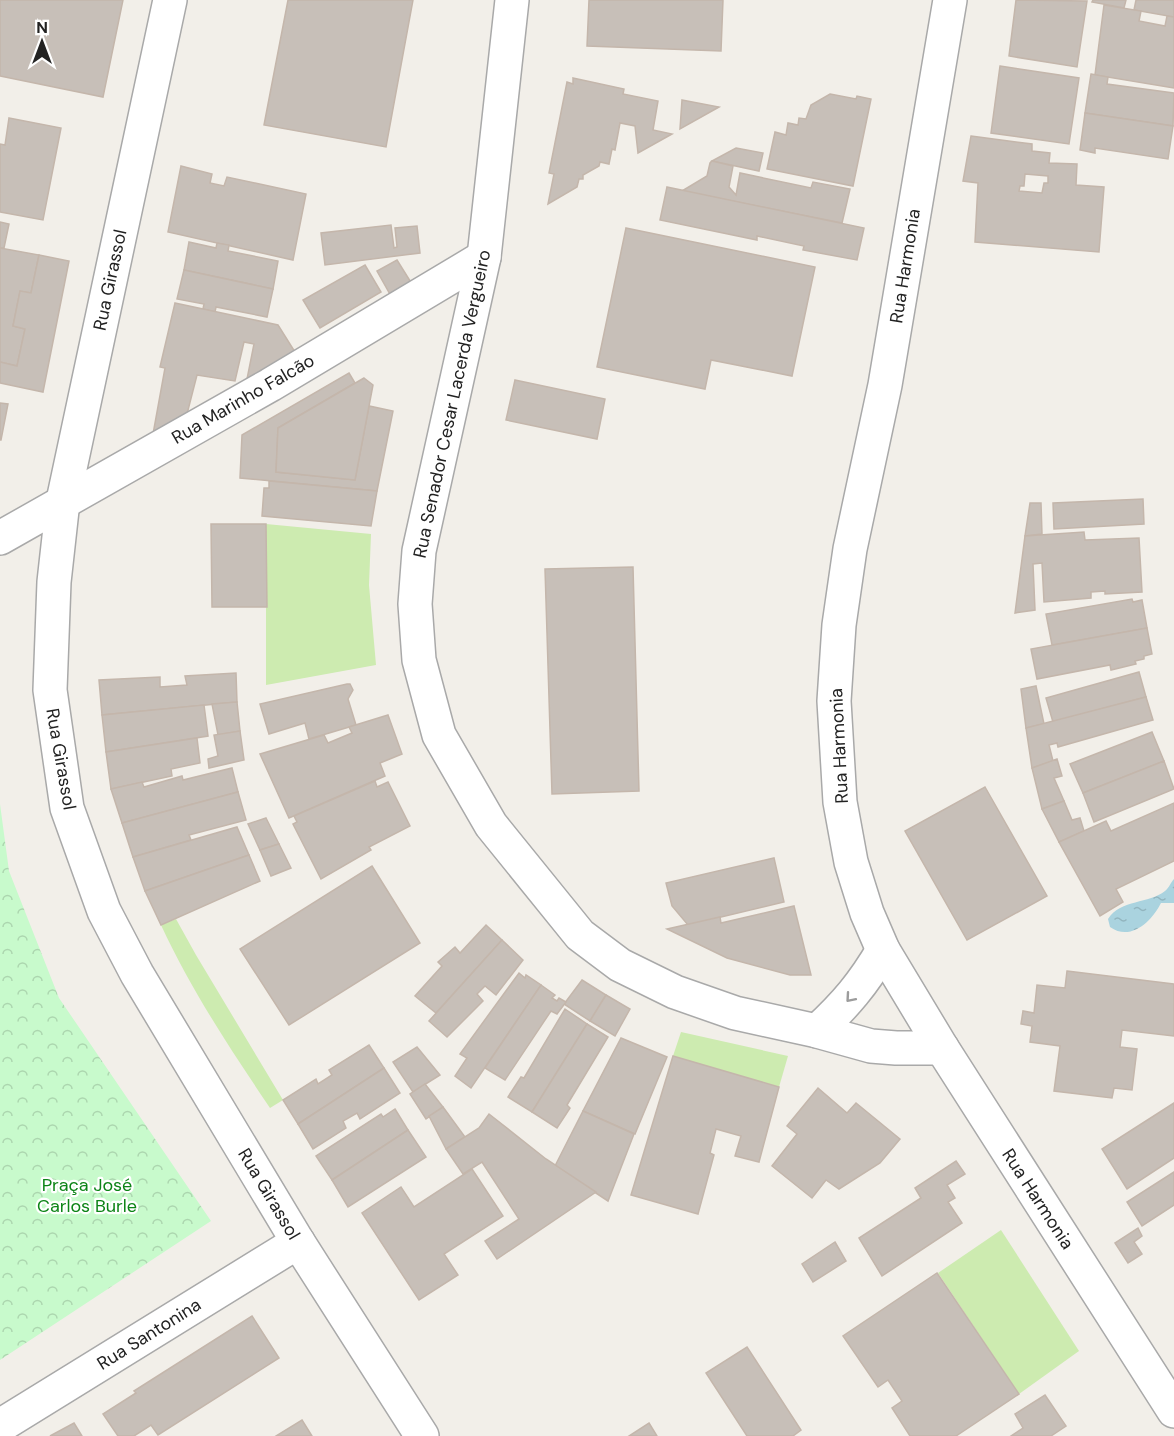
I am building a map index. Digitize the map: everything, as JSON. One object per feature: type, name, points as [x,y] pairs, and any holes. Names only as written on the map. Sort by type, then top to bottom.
[{"type":"street","name":"Rua Girassol","points":[[170,0],[63,501],[54,582],[50,690],[67,808],[104,910],[137,974],[298,1242],[422,1436]]},
{"type":"street","name":"Rua Senador Cesar Lacerda Vergueiro","points":[[512,0],[484,257],[419,550],[415,604],[419,660],[439,735],[491,825],[580,935],[621,965],[675,992],[735,1012],[871,1046],[942,1048]]},
{"type":"street","name":"Rua Harmonia","points":[[950,0],[885,384],[850,549],[839,625],[834,701],[840,802],[851,862],[867,913],[883,950],[942,1048],[1174,1411]]},
{"type":"street","name":"Rua Marinho Falcão","points":[[0,538],[270,385],[484,257]]},
{"type":"street","points":[[817,1031],[852,998],[883,950]]},
{"type":"street","name":"Rua Santonina","points":[[0,1426],[298,1242]]},
{"type":"green space","points":[[266,524],[371,534],[369,585],[376,665],[266,685]]},
{"type":"green space","name":"Praça José Carlos Burle","points":[[0,804],[9,871],[59,998],[211,1221],[0,1360]]},
{"type":"green space","points":[[176,919],[283,1100],[270,1108],[212,1019],[161,925]]},
{"type":"green space","points":[[681,1032],[788,1056],[779,1087],[673,1056]]},
{"type":"green space","points":[[1001,1230],[1079,1351],[1019,1394],[938,1273]]},
{"type":"water","points":[[1174,879],[1174,903],[1161,903],[1146,922],[1133,931],[1118,931],[1110,927],[1108,919],[1120,908],[1158,895],[1166,890]]},
{"type":"building","points":[[0,0],[123,0],[103,97],[0,76]]},
{"type":"building","points":[[288,0],[413,0],[386,147],[264,125]]},
{"type":"building","points":[[589,0],[723,0],[721,51],[587,46]]},
{"type":"building","points":[[1016,0],[1087,1],[1077,67],[1009,56]]},
{"type":"building","points":[[1093,0],[1126,0],[1124,8],[1092,2]]},
{"type":"building","points":[[1136,0],[1174,0],[1174,17],[1134,10]]},
{"type":"building","points":[[1104,5],[1141,11],[1139,21],[1165,26],[1167,16],[1174,17],[1174,88],[1095,75]]},
{"type":"building","points":[[1000,66],[1079,78],[1069,144],[991,133]]},
{"type":"building","points":[[1091,74],[1108,77],[1107,84],[1174,93],[1173,126],[1085,113]]},
{"type":"building","points":[[573,78],[624,89],[623,94],[658,101],[653,130],[672,134],[638,153],[635,126],[620,123],[615,150],[612,149],[609,164],[600,162],[599,166],[583,175],[583,179],[579,179],[577,187],[548,204],[554,174],[549,173],[567,82],[573,84]]},
{"type":"building","points":[[830,94],[856,99],[857,96],[871,99],[853,186],[767,169],[775,132],[786,135],[788,123],[798,125],[799,118],[806,119],[811,105]]},
{"type":"building","points":[[682,100],[719,107],[680,129]]},
{"type":"building","points":[[1085,113],[1173,126],[1168,159],[1095,148],[1095,153],[1080,150]]},
{"type":"building","points":[[9,118],[61,128],[43,220],[0,212],[0,144],[5,145]]},
{"type":"building","points":[[971,136],[1032,144],[1032,151],[1050,153],[1049,163],[1077,164],[1076,185],[1104,187],[1099,252],[975,242],[978,183],[963,181]],"holes":[[[1025,174],[1048,176],[1048,183],[1044,183],[1042,193],[1019,191],[1020,186],[1024,186]]]},
{"type":"building","points":[[736,148],[763,153],[759,171],[712,161]]},
{"type":"building","points":[[712,161],[733,166],[729,187],[736,195],[740,173],[811,188],[813,182],[850,189],[842,223],[682,191],[707,176]]},
{"type":"building","points":[[181,166],[212,174],[210,183],[224,186],[227,177],[306,194],[293,260],[168,232]]},
{"type":"building","points":[[667,187],[864,228],[857,260],[803,250],[804,246],[757,236],[757,240],[660,220]]},
{"type":"building","points":[[0,222],[9,224],[4,248],[0,248]]},
{"type":"building","points":[[391,225],[394,248],[397,247],[395,228],[417,226],[420,253],[325,265],[321,233]]},
{"type":"building","points":[[626,228],[815,267],[792,376],[711,360],[705,389],[597,367]]},
{"type":"building","points":[[189,242],[216,248],[217,243],[229,245],[228,251],[278,261],[273,289],[184,270]]},
{"type":"building","points":[[0,248],[39,255],[31,293],[20,291],[13,326],[25,329],[17,366],[0,362]]},
{"type":"building","points":[[39,255],[69,261],[43,392],[0,383],[0,362],[17,366],[25,329],[13,326],[20,291],[31,293]]},
{"type":"building","points":[[397,260],[412,284],[391,296],[377,271]]},
{"type":"building","points":[[365,265],[381,292],[320,328],[303,300]]},
{"type":"building","points":[[184,270],[273,289],[267,317],[216,307],[215,312],[203,309],[204,304],[177,299]]},
{"type":"building","points":[[175,303],[278,325],[295,352],[247,379],[254,344],[244,342],[235,381],[197,375],[187,414],[153,434],[165,368],[160,367]]},
{"type":"building","points":[[349,373],[355,383],[278,428],[276,472],[355,480],[369,406],[393,411],[377,491],[240,478],[242,435]]},
{"type":"building","points":[[364,378],[373,385],[355,480],[276,472],[278,428]]},
{"type":"building","points":[[515,380],[605,399],[597,439],[506,420]]},
{"type":"building","points":[[0,403],[8,404],[1,440],[0,440]]},
{"type":"building","points":[[269,481],[377,491],[371,526],[262,516],[264,488],[269,488]]},
{"type":"building","points":[[1143,499],[1144,524],[1054,529],[1053,503]]},
{"type":"building","points":[[1030,503],[1041,503],[1042,534],[1025,536]]},
{"type":"building","points":[[211,524],[266,524],[267,607],[212,607]]},
{"type":"building","points":[[1084,532],[1085,540],[1139,538],[1142,592],[1105,594],[1105,591],[1091,592],[1091,598],[1044,602],[1042,563],[1033,564],[1035,610],[1015,613],[1025,536]]},
{"type":"building","points":[[633,567],[639,791],[552,794],[545,569]]},
{"type":"building","points":[[1132,599],[1133,602],[1142,600],[1147,628],[1052,645],[1046,614]]},
{"type":"building","points":[[1147,628],[1152,654],[1135,661],[1136,664],[1111,670],[1110,665],[1037,679],[1031,649]]},
{"type":"building","points":[[1139,672],[1146,697],[1053,722],[1046,698]]},
{"type":"building","points":[[236,673],[237,702],[102,715],[99,680],[160,677],[160,687],[187,685],[185,676]]},
{"type":"building","points":[[350,684],[353,690],[348,699],[356,725],[309,739],[305,723],[269,734],[260,704]]},
{"type":"building","points":[[1036,686],[1044,724],[1026,728],[1021,689]]},
{"type":"building","points":[[1146,697],[1153,720],[1058,747],[1057,743],[1049,745],[1053,761],[1032,768],[1026,728]]},
{"type":"building","points":[[237,702],[240,731],[218,735],[212,704]]},
{"type":"building","points":[[204,705],[208,736],[106,752],[102,715]]},
{"type":"building","points":[[388,715],[402,754],[380,763],[385,776],[289,818],[260,754],[324,735],[328,743],[352,733],[349,727]]},
{"type":"building","points":[[240,731],[244,760],[209,768],[208,759],[218,756],[214,735]]},
{"type":"building","points":[[1152,732],[1164,761],[1083,793],[1070,764]]},
{"type":"building","points":[[197,738],[200,763],[171,769],[172,776],[111,789],[106,752]]},
{"type":"building","points":[[1057,759],[1062,776],[1054,778],[1064,801],[1042,809],[1032,768]]},
{"type":"building","points":[[1164,761],[1174,789],[1094,822],[1083,793]]},
{"type":"building","points":[[232,768],[238,792],[122,823],[111,789],[142,782],[144,787],[182,776],[183,780]]},
{"type":"building","points":[[375,781],[377,787],[388,782],[410,826],[369,847],[371,850],[321,879],[293,824],[297,822],[294,816]]},
{"type":"building","points":[[985,787],[1047,896],[967,940],[905,831]]},
{"type":"building","points":[[238,792],[246,820],[189,835],[191,840],[133,857],[122,823]]},
{"type":"building","points":[[1064,801],[1072,820],[1080,818],[1084,831],[1059,842],[1042,809]]},
{"type":"building","points":[[1174,803],[1174,861],[1116,889],[1123,902],[1100,916],[1059,842],[1106,821],[1111,831]]},
{"type":"building","points":[[266,818],[279,844],[260,850],[248,824]]},
{"type":"building","points":[[237,827],[249,855],[145,891],[133,857]]},
{"type":"building","points":[[279,844],[291,868],[271,876],[260,850]]},
{"type":"building","points":[[249,855],[260,881],[161,925],[145,891]]},
{"type":"building","points":[[774,858],[784,902],[688,925],[672,906],[666,883]]},
{"type":"building","points":[[372,866],[420,943],[289,1025],[240,949]]},
{"type":"building","points":[[794,906],[811,975],[790,975],[727,958],[667,929],[720,917],[721,923]]},
{"type":"building","points":[[486,925],[502,940],[436,1013],[415,996],[442,966],[438,962],[455,947],[460,953]]},
{"type":"building","points":[[502,940],[523,960],[496,995],[485,986],[477,994],[483,1001],[447,1037],[429,1021]]},
{"type":"building","points":[[1067,971],[1174,984],[1174,1036],[1122,1030],[1120,1047],[1137,1049],[1132,1090],[1114,1088],[1112,1098],[1054,1091],[1060,1046],[1030,1042],[1032,1026],[1021,1024],[1023,1011],[1034,1013],[1037,985],[1065,988]]},
{"type":"building","points":[[519,973],[541,985],[471,1088],[455,1076],[467,1058],[460,1054]]},
{"type":"building","points":[[582,980],[606,995],[590,1021],[564,1004]]},
{"type":"building","points":[[541,985],[555,995],[552,998],[557,1001],[559,998],[566,1002],[557,1014],[551,1011],[505,1080],[485,1068]]},
{"type":"building","points":[[606,995],[630,1009],[615,1036],[590,1021]]},
{"type":"building","points":[[565,1009],[587,1024],[532,1112],[508,1097],[521,1077],[524,1078]]},
{"type":"building","points":[[587,1024],[608,1037],[567,1105],[570,1108],[557,1128],[532,1112]]},
{"type":"building","points":[[621,1038],[667,1057],[635,1134],[583,1111]]},
{"type":"building","points":[[369,1045],[384,1068],[298,1124],[283,1100],[316,1079],[318,1084],[332,1075],[329,1070]]},
{"type":"building","points":[[417,1047],[440,1075],[413,1092],[393,1062]]},
{"type":"building","points":[[673,1056],[779,1087],[759,1162],[735,1156],[741,1136],[716,1129],[710,1153],[714,1155],[698,1214],[631,1195]]},
{"type":"building","points":[[384,1068],[400,1093],[360,1119],[357,1113],[343,1121],[346,1128],[313,1149],[298,1124]]},
{"type":"building","points":[[425,1084],[443,1107],[426,1119],[410,1094]]},
{"type":"building","points":[[818,1088],[847,1113],[856,1103],[900,1139],[880,1163],[839,1189],[826,1180],[812,1198],[772,1166],[797,1134],[787,1126]]},
{"type":"building","points":[[1174,1103],[1174,1158],[1127,1189],[1102,1149]]},
{"type":"building","points":[[443,1107],[465,1137],[446,1149],[429,1116]]},
{"type":"building","points":[[395,1109],[408,1130],[332,1180],[316,1156],[381,1114],[383,1117]]},
{"type":"building","points":[[583,1111],[634,1134],[608,1201],[555,1166]]},
{"type":"building","points":[[489,1114],[546,1159],[596,1192],[497,1259],[485,1241],[519,1219],[482,1162],[463,1174],[446,1149],[479,1128]]},
{"type":"building","points":[[408,1130],[426,1157],[348,1207],[332,1180]]},
{"type":"building","points":[[956,1161],[965,1174],[947,1185],[955,1198],[948,1202],[962,1223],[882,1276],[859,1238],[921,1198],[915,1188]]},
{"type":"building","points":[[472,1169],[503,1216],[444,1254],[458,1275],[419,1300],[362,1213],[401,1187],[414,1207]]},
{"type":"building","points":[[1174,1172],[1174,1205],[1142,1226],[1127,1202]]},
{"type":"building","points":[[1138,1228],[1142,1236],[1134,1242],[1142,1254],[1128,1263],[1115,1243]]},
{"type":"building","points":[[835,1242],[846,1261],[813,1282],[802,1264]]},
{"type":"building","points":[[937,1273],[1019,1394],[956,1436],[910,1436],[892,1408],[902,1401],[888,1380],[878,1387],[843,1336]]},
{"type":"building","points":[[252,1316],[279,1358],[158,1435],[151,1425],[134,1436],[118,1436],[103,1414],[136,1393],[134,1391]]},
{"type":"building","points":[[747,1347],[801,1430],[793,1436],[747,1436],[706,1373]]},
{"type":"building","points":[[1045,1395],[1066,1426],[1051,1436],[1011,1436],[1023,1428],[1015,1414]]},
{"type":"building","points":[[302,1420],[312,1436],[276,1436]]},
{"type":"building","points":[[74,1423],[82,1436],[50,1436]]},
{"type":"building","points":[[649,1423],[657,1436],[629,1436]]}]
